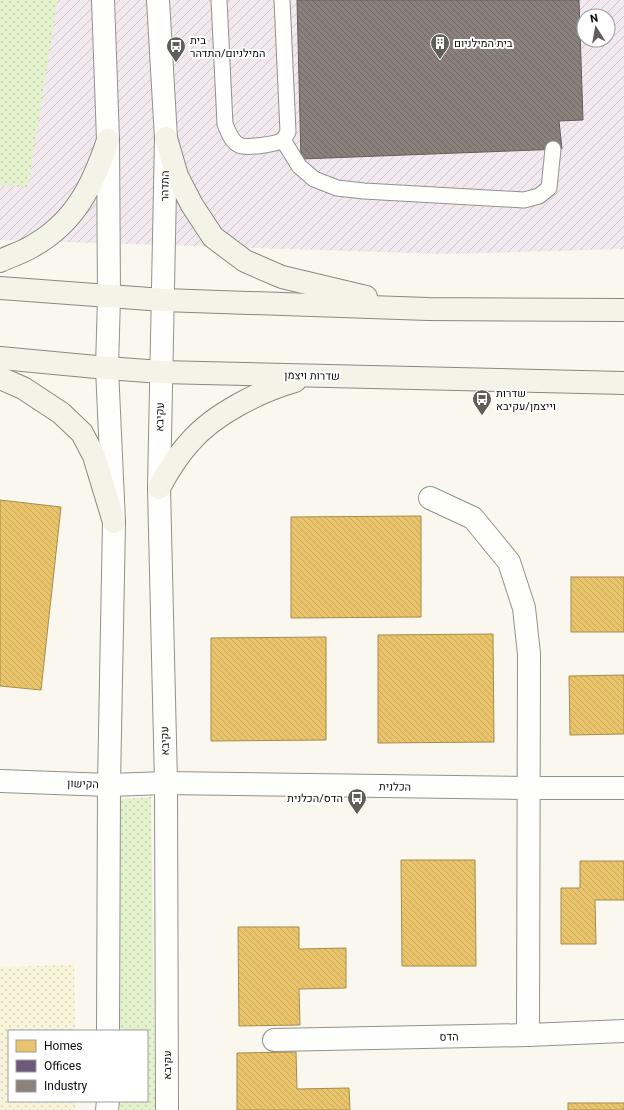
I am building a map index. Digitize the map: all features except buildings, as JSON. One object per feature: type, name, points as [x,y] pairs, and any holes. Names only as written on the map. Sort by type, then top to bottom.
[{"type":"main road","points":[[166,138],[178,176],[192,205],[212,237],[245,261],[282,277],[350,294],[428,309]]},
{"type":"main road","points":[[0,261],[31,247],[52,233],[70,216],[85,195],[98,169],[108,140]]},
{"type":"main road","points":[[0,288],[163,300],[428,309],[624,310]]},
{"type":"main road","name":"שדרות ויצמן","points":[[0,358],[161,372],[624,383]]},
{"type":"main road","points":[[159,488],[171,465],[190,441],[213,421],[246,400],[277,386],[312,376]]},
{"type":"main road","points":[[0,378],[23,388],[61,413],[82,433],[94,456],[114,522]]},
{"type":"street","points":[[103,0],[108,140],[109,297],[107,368],[114,522],[109,785],[108,1030]]},
{"type":"street","name":"התדהר","points":[[158,0],[166,138],[161,372]]},
{"type":"street","name":"עקיבא","points":[[161,372],[159,488],[166,783],[167,1110]]},
{"type":"street","points":[[430,498],[473,518],[509,562],[524,608],[529,654],[528,1035]]},
{"type":"street","name":"הקישון","points":[[0,781],[109,785],[166,783]]},
{"type":"street","name":"הכלנית","points":[[166,783],[624,788]]},
{"type":"street","name":"הדס","points":[[274,1040],[528,1035],[624,1031]]},
{"type":"lane","points":[[219,0],[225,124],[230,137],[239,145],[248,147],[274,144],[284,140],[288,132],[282,0]]},
{"type":"lane","points":[[284,140],[299,166],[314,179],[337,188],[364,191],[524,200],[539,196],[549,188],[553,149]]},
{"type":"shaded area","points":[[0,0],[624,0],[624,249],[445,254],[0,240]]},
{"type":"shaded area","points":[[74,965],[75,1030],[8,1030],[8,1102],[76,1102],[76,1110],[0,1110],[0,967]]},
{"type":"green space","points":[[0,0],[57,0],[28,187],[0,185]]},
{"type":"green space","points":[[151,797],[155,1110],[120,1110],[120,1102],[148,1102],[148,1030],[119,1030],[118,799]]},
{"type":"place","name":"בית המילניום","points":[[440,60]]},
{"type":"place","name":"בית המילניום/התדהר","points":[[176,63]]},
{"type":"place","name":"שדרות וייצמן/עקיבא","points":[[482,416]]},
{"type":"place","name":"הדס/הכלנית","points":[[357,815]]}]
